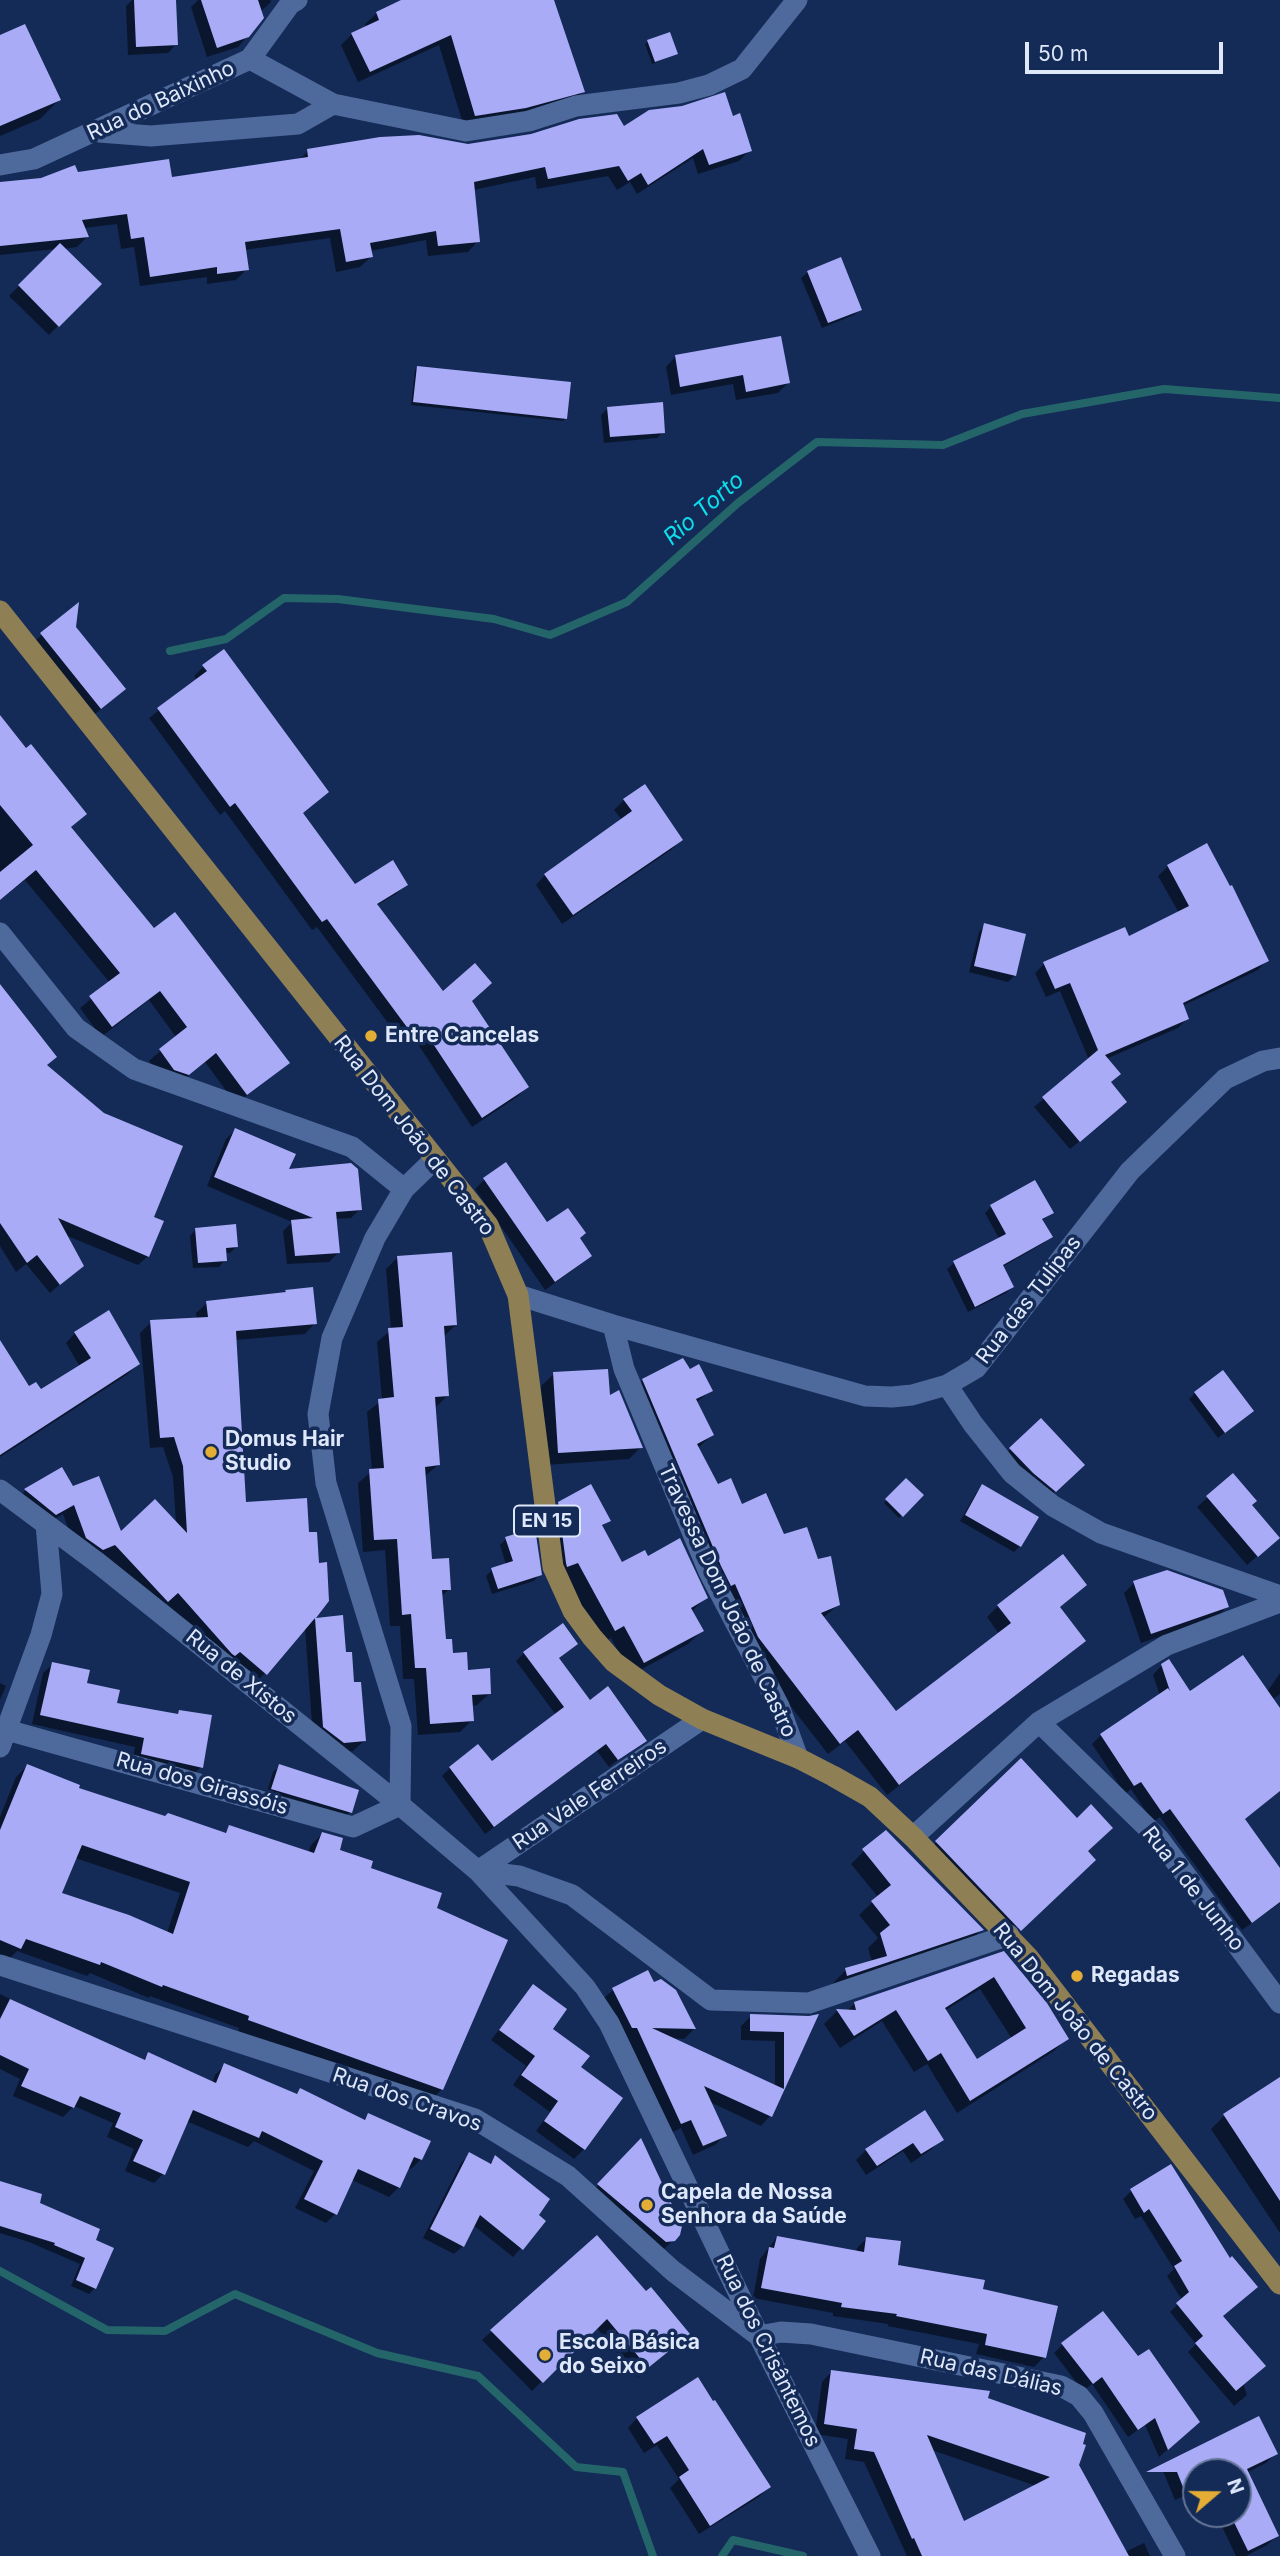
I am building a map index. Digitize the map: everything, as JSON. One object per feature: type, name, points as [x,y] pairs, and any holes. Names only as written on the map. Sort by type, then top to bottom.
[{"type":"main road","name":"Rua Dom João de Castro","points":[[0,611],[488,1225],[518,1295],[553,1567],[573,1611],[614,1662],[659,1695],[702,1719],[798,1758],[870,1797],[913,1837],[1028,1957],[1280,2284]]},
{"type":"street","name":"Rua do Baixinho","points":[[0,165],[34,159],[250,59],[290,4],[297,0]]},
{"type":"street","points":[[250,59],[333,104],[466,131],[529,121],[576,106],[678,93],[709,85],[742,69],[797,0]]},
{"type":"street","points":[[97,132],[151,136],[298,124],[333,104]]},
{"type":"street","points":[[0,933],[76,1028],[134,1069],[352,1147],[404,1189]]},
{"type":"street","name":"Rua das Tulipas","points":[[518,1295],[865,1396],[892,1397],[947,1385],[976,1368],[1130,1171],[1225,1079],[1263,1061],[1280,1059]]},
{"type":"street","points":[[400,1805],[401,1726],[326,1483],[318,1414],[332,1338],[375,1238],[404,1189],[435,1159]]},
{"type":"street","name":"Travessa Dom João de Castro","points":[[614,1325],[624,1369],[709,1572],[779,1706],[798,1758]]},
{"type":"street","points":[[947,1385],[973,1424],[1012,1473],[1053,1506],[1101,1533],[1280,1596]]},
{"type":"street","name":"Rua de Xistos","points":[[2,1492],[98,1563],[400,1805],[478,1871]]},
{"type":"street","points":[[2,1734],[41,1635],[52,1594],[46,1524]]},
{"type":"street","points":[[913,1837],[1039,1722],[1167,1645],[1280,1602]]},
{"type":"street","name":"Rua Vale Ferreiros","points":[[478,1871],[702,1719]]},
{"type":"street","name":"Rua 1 de Junho","points":[[1039,1722],[1159,1839],[1280,2003]]},
{"type":"street","name":"Rua dos Girassóis","points":[[2,1734],[353,1827],[400,1805]]},
{"type":"street","points":[[478,1871],[519,1877],[572,1895],[711,2000],[809,2003],[1009,1935]]},
{"type":"street","name":"Rua dos Crisântemos","points":[[478,1871],[585,1987],[609,2023],[759,2336],[870,2556]]},
{"type":"street","name":"Rua dos Cravos","points":[[0,1965],[475,2119],[568,2176],[673,2271],[759,2336]]},
{"type":"street","name":"Rua das Dálias","points":[[759,2336],[781,2332],[811,2334],[1061,2386],[1079,2396],[1093,2413],[1175,2556]]},
{"type":"building","points":[[134,0],[176,0],[178,45],[136,47]]},
{"type":"building","points":[[201,0],[258,0],[264,18],[249,37],[217,48]]},
{"type":"building","points":[[401,0],[554,0],[585,92],[526,108],[475,116],[451,35],[370,72],[351,33],[379,20],[376,12]]},
{"type":"building","points":[[25,24],[61,100],[0,126],[0,35]]},
{"type":"building","points":[[670,32],[678,54],[655,62],[647,40]]},
{"type":"building","points":[[725,92],[733,116],[740,113],[752,151],[709,165],[703,149],[648,185],[641,173],[628,181],[619,166],[548,179],[545,167],[474,182],[480,242],[438,246],[436,231],[370,243],[373,257],[346,262],[340,229],[245,242],[249,270],[217,274],[217,267],[150,277],[144,237],[131,239],[127,214],[82,220],[89,237],[0,246],[0,182],[41,178],[75,165],[78,172],[169,159],[172,177],[308,157],[307,149],[380,137],[419,135],[468,144],[531,134],[579,119],[617,114],[624,126],[649,110],[682,106]]},
{"type":"building","points":[[60,243],[102,284],[59,327],[18,285]]},
{"type":"building","points":[[841,257],[862,310],[828,323],[807,271]]},
{"type":"building","points":[[781,336],[790,383],[746,392],[743,375],[680,387],[675,355]]},
{"type":"building","points":[[417,366],[571,382],[567,419],[413,402]]},
{"type":"building","points":[[663,402],[665,433],[610,437],[607,407]]},
{"type":"building","points":[[79,602],[76,627],[126,689],[101,709],[40,633]]},
{"type":"building","points":[[224,649],[329,792],[303,813],[355,884],[393,860],[408,885],[377,904],[443,991],[475,963],[492,983],[472,1001],[529,1087],[482,1118],[422,1027],[412,1034],[327,919],[322,922],[235,803],[230,807],[157,708],[207,671],[202,665]]},
{"type":"building","points":[[0,715],[26,748],[31,744],[87,814],[71,827],[154,928],[175,912],[290,1063],[247,1095],[216,1053],[189,1075],[174,1070],[159,1049],[187,1027],[160,991],[112,1027],[89,996],[120,973],[36,870],[0,900],[0,872],[33,845],[0,805]]},
{"type":"building","points":[[645,784],[683,840],[573,915],[544,874],[632,811],[623,799]]},
{"type":"building","points":[[1207,843],[1230,886],[1232,885],[1269,961],[1183,1003],[1189,1019],[1105,1055],[1121,1074],[1111,1082],[1127,1102],[1080,1142],[1042,1097],[1098,1050],[1070,983],[1055,989],[1043,962],[1125,927],[1129,936],[1189,906],[1167,865]]},
{"type":"building","points":[[984,923],[1026,934],[1016,976],[974,966]]},
{"type":"building","points":[[0,984],[57,1057],[47,1065],[104,1113],[183,1146],[154,1217],[164,1221],[149,1257],[58,1218],[84,1266],[60,1285],[37,1255],[27,1263],[0,1223]]},
{"type":"building","points":[[235,1128],[296,1154],[289,1169],[351,1163],[358,1169],[362,1210],[336,1212],[340,1253],[295,1256],[291,1220],[313,1218],[214,1177]]},
{"type":"building","points":[[506,1162],[547,1222],[568,1208],[586,1233],[580,1238],[592,1256],[555,1282],[483,1178]]},
{"type":"building","points":[[1035,1180],[1054,1213],[1042,1219],[1053,1237],[1003,1265],[1014,1287],[975,1307],[953,1261],[1006,1234],[990,1205]]},
{"type":"building","points":[[236,1224],[238,1247],[226,1248],[227,1261],[198,1263],[195,1228]]},
{"type":"building","points":[[452,1252],[457,1325],[444,1326],[449,1396],[435,1397],[440,1465],[425,1467],[432,1559],[449,1558],[451,1590],[442,1590],[446,1639],[452,1639],[453,1653],[467,1652],[468,1670],[490,1668],[491,1694],[472,1695],[474,1721],[430,1724],[426,1668],[415,1668],[411,1614],[402,1615],[397,1539],[374,1540],[369,1469],[384,1468],[378,1399],[394,1397],[388,1328],[403,1327],[397,1256]]},
{"type":"building","points":[[313,1287],[317,1324],[236,1331],[246,1502],[307,1498],[309,1532],[317,1532],[319,1563],[327,1562],[329,1601],[316,1618],[343,1615],[346,1652],[352,1652],[354,1682],[361,1682],[366,1741],[344,1743],[323,1727],[315,1618],[267,1675],[240,1652],[235,1656],[232,1654],[178,1593],[168,1602],[115,1545],[103,1550],[86,1538],[74,1505],[56,1515],[24,1489],[62,1467],[73,1486],[99,1476],[121,1531],[155,1499],[187,1533],[183,1466],[174,1437],[160,1438],[150,1320],[208,1317],[206,1301]]},
{"type":"building","points":[[109,1310],[140,1364],[0,1455],[0,1340],[29,1386],[36,1382],[41,1389],[91,1358],[74,1332]]},
{"type":"building","points":[[683,1358],[690,1369],[699,1364],[713,1391],[696,1399],[714,1435],[697,1444],[718,1484],[731,1478],[742,1504],[766,1493],[784,1534],[807,1527],[818,1559],[831,1556],[840,1605],[821,1613],[896,1711],[1011,1623],[997,1605],[1063,1554],[1087,1585],[1060,1607],[1086,1641],[899,1785],[858,1730],[840,1744],[758,1637],[735,1584],[731,1586],[721,1566],[642,1379]]},
{"type":"building","points":[[608,1369],[610,1395],[619,1390],[643,1448],[558,1453],[553,1372]]},
{"type":"building","points":[[1223,1370],[1254,1411],[1225,1433],[1194,1392]]},
{"type":"building","points":[[1041,1418],[1085,1465],[1056,1492],[1009,1448]]},
{"type":"building","points":[[1233,1473],[1257,1501],[1252,1505],[1280,1538],[1258,1557],[1206,1496]]},
{"type":"building","points":[[906,1478],[924,1495],[903,1517],[885,1499]]},
{"type":"building","points":[[591,1484],[611,1521],[602,1525],[622,1562],[645,1550],[648,1556],[680,1538],[708,1598],[691,1608],[704,1631],[644,1663],[624,1626],[615,1631],[578,1563],[567,1567],[558,1502]]},
{"type":"building","points":[[982,1484],[1039,1517],[1021,1547],[965,1515]]},
{"type":"building","points":[[535,1528],[542,1575],[498,1589],[491,1568],[513,1561],[505,1537]]},
{"type":"building","points":[[1167,1570],[1223,1590],[1229,1607],[1151,1634],[1133,1581]]},
{"type":"building","points":[[563,1623],[578,1644],[559,1658],[590,1700],[608,1686],[647,1741],[618,1760],[606,1744],[494,1827],[449,1767],[478,1744],[492,1761],[564,1707],[523,1652]]},
{"type":"building","points":[[1243,1655],[1280,1708],[1280,1791],[1245,1819],[1280,1868],[1280,1902],[1252,1923],[1170,1809],[1163,1814],[1141,1782],[1134,1786],[1100,1734],[1168,1688],[1170,1691],[1161,1664],[1169,1659],[1190,1691]]},
{"type":"building","points":[[52,1662],[90,1670],[87,1683],[120,1690],[117,1703],[178,1714],[179,1710],[212,1715],[203,1768],[141,1754],[144,1738],[40,1715]]},
{"type":"building","points":[[1021,1758],[1077,1818],[1091,1804],[1113,1828],[1088,1851],[1096,1860],[1021,1931],[935,1841]]},
{"type":"building","points":[[27,1764],[80,1785],[79,1788],[165,1816],[168,1813],[226,1833],[229,1825],[314,1853],[322,1832],[343,1838],[340,1850],[373,1861],[371,1868],[442,1893],[437,1908],[508,1940],[443,2090],[248,2020],[249,2016],[163,1985],[162,1987],[101,1962],[100,1965],[26,1939],[21,1949],[0,1940],[0,1830]],"holes":[[[82,1845],[190,1882],[173,1934],[129,1915],[62,1893]]]},
{"type":"building","points":[[279,1764],[359,1790],[352,1813],[271,1789]]},
{"type":"building","points":[[886,1830],[984,1930],[847,1976],[845,1968],[887,1956],[880,1933],[890,1925],[871,1901],[891,1885],[862,1849]]},
{"type":"building","points":[[1004,1951],[1047,2003],[1069,2039],[970,2101],[941,2053],[928,2061],[896,2010],[854,2036],[836,2009],[856,2010],[854,2002]],"holes":[[[994,1977],[1026,2028],[977,2059],[945,2008]]]},
{"type":"building","points":[[648,1970],[654,1982],[661,1979],[676,1990],[696,2029],[652,2028],[784,2089],[784,2032],[750,2031],[750,2014],[819,2014],[772,2117],[704,2086],[727,2136],[703,2146],[691,2120],[681,2124],[637,2028],[632,2028],[612,1988]]},
{"type":"building","points":[[533,1984],[567,2009],[553,2029],[590,2056],[581,2067],[623,2098],[585,2150],[544,2121],[558,2101],[521,2075],[535,2056],[499,2030]]},
{"type":"building","points":[[10,1999],[145,2060],[148,2052],[216,2083],[224,2063],[297,2094],[300,2088],[365,2120],[368,2113],[431,2141],[422,2160],[414,2157],[400,2188],[358,2169],[337,2215],[304,2199],[323,2161],[262,2131],[259,2138],[193,2110],[165,2175],[133,2161],[143,2140],[115,2127],[121,2113],[80,2096],[74,2108],[21,2086],[29,2069],[0,2055],[0,2019]]},
{"type":"building","points":[[1280,2077],[1280,2201],[1223,2114]]},
{"type":"building","points":[[925,2110],[944,2140],[921,2154],[913,2143],[877,2166],[865,2149]]},
{"type":"building","name":"Capela de Nossa Senhora da Saúde","points":[[641,2138],[682,2226],[675,2241],[666,2242],[597,2184]]},
{"type":"building","points":[[469,2152],[491,2164],[495,2155],[550,2199],[539,2215],[546,2221],[523,2250],[480,2215],[464,2247],[430,2229]]},
{"type":"building","points":[[1171,2164],[1230,2258],[1232,2256],[1258,2287],[1223,2316],[1266,2366],[1236,2391],[1195,2343],[1203,2336],[1176,2303],[1189,2292],[1174,2266],[1182,2261],[1149,2209],[1144,2213],[1130,2189]]},
{"type":"building","points":[[0,2181],[42,2194],[40,2203],[100,2229],[96,2240],[114,2248],[96,2289],[76,2280],[85,2258],[54,2245],[55,2243],[0,2226]]},
{"type":"building","points":[[597,2235],[646,2291],[651,2287],[690,2334],[648,2368],[607,2319],[543,2383],[490,2330]]},
{"type":"building","points":[[777,2236],[864,2252],[866,2237],[901,2241],[898,2265],[985,2280],[983,2289],[1058,2306],[1046,2358],[985,2345],[987,2334],[896,2316],[897,2314],[841,2307],[842,2303],[761,2288],[769,2247],[774,2248]]},
{"type":"building","points":[[1103,2311],[1138,2356],[1149,2349],[1200,2422],[1168,2450],[1155,2418],[1138,2430],[1102,2377],[1093,2384],[1061,2343]]},
{"type":"building","points":[[831,2370],[990,2391],[988,2398],[1086,2433],[1083,2444],[1086,2445],[1079,2465],[1129,2556],[922,2556],[874,2452],[854,2449],[857,2429],[824,2424]],"holes":[[[927,2435],[1050,2477],[964,2521]]]},
{"type":"building","points":[[698,2377],[771,2487],[710,2526],[679,2477],[689,2470],[667,2436],[654,2444],[636,2417]]},
{"type":"building","points":[[1259,2416],[1278,2454],[1252,2467],[1252,2458],[1182,2458],[1182,2484],[1177,2472],[1146,2472]]},
{"type":"building","points":[[1252,2479],[1279,2536],[1248,2551],[1237,2528],[1252,2528]]},
{"type":"waterway","name":"Rio Torto","points":[[170,651],[226,639],[284,598],[338,599],[494,619],[550,635],[627,602],[738,503],[817,442],[943,445],[1022,414],[1164,389],[1280,398]]},
{"type":"waterway","points":[[0,2271],[107,2330],[165,2331],[235,2294],[377,2353],[478,2376],[576,2467],[623,2472],[653,2556]]},
{"type":"waterway","points":[[722,2556],[733,2540],[803,2556]]},
{"type":"place","name":"Entre Cancelas","points":[[371,1036]]},
{"type":"place","name":"Domus Hair Studio","points":[[211,1452]]},
{"type":"place","name":"Regadas","points":[[1077,1976]]},
{"type":"place","name":"Capela de Nossa Senhora da Saúde","points":[[647,2205]]},
{"type":"place","name":"Escola Básica do Seixo","points":[[545,2355]]}]
